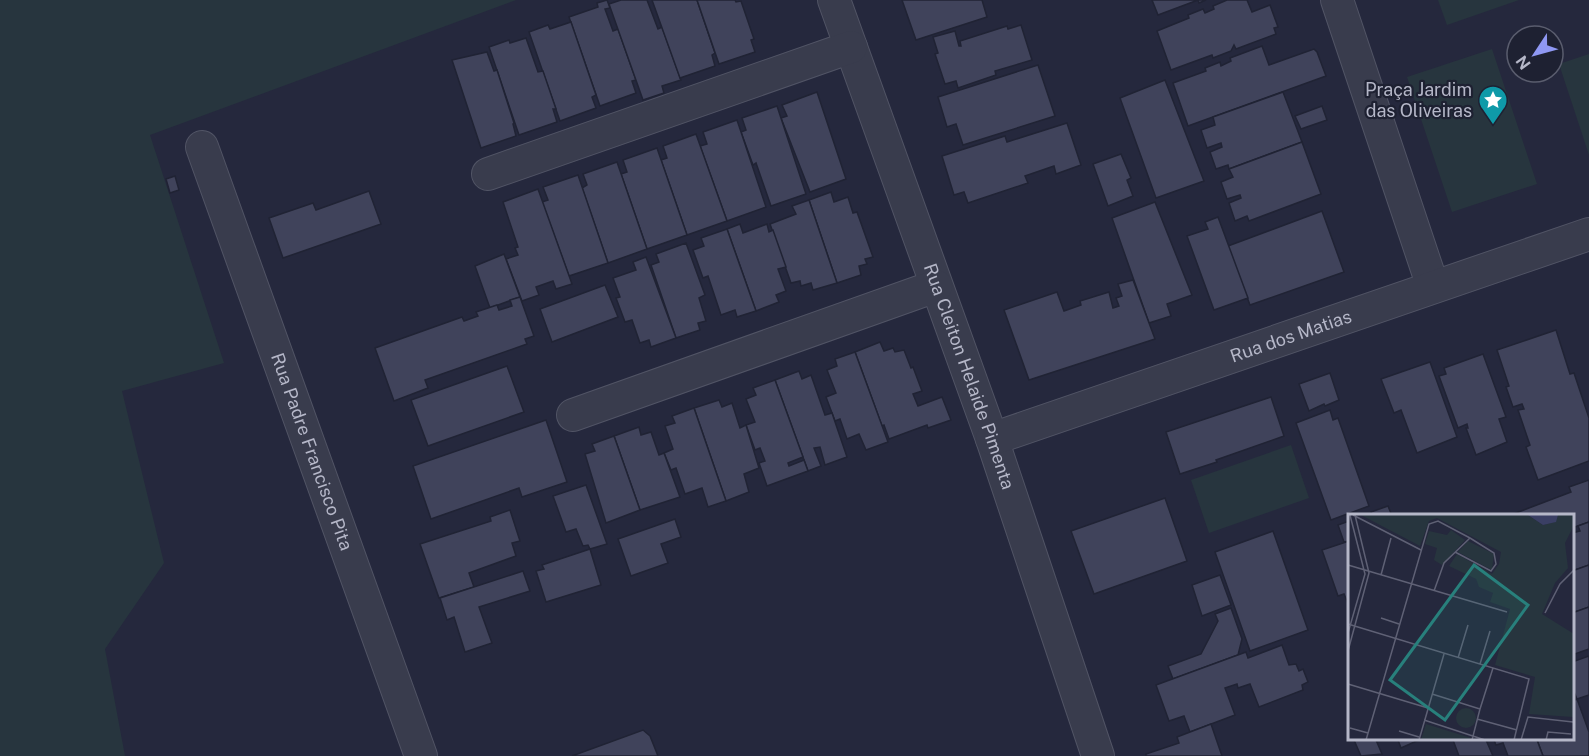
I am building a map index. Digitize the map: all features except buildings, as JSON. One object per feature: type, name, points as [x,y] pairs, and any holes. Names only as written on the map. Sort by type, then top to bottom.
[{"type":"street","name":"Rua Cleiton Helaide Pimenta","points":[[834,0],[992,439],[1098,756]]},
{"type":"street","points":[[1337,0],[1433,287]]},
{"type":"street","points":[[488,174],[851,48]]},
{"type":"street","name":"Rua Padre Francisco Pita","points":[[202,147],[421,756]]},
{"type":"street","name":"Rua dos Matias","points":[[992,439],[1589,234]]},
{"type":"street","points":[[573,415],[936,286]]},
{"type":"shaded area","points":[[0,0],[516,0],[150,135],[224,363],[122,391],[164,563],[105,649],[125,756],[0,756]]},
{"type":"shaded area","points":[[1438,0],[1519,0],[1447,25]]},
{"type":"shaded area","points":[[1492,49],[1537,184],[1452,212],[1407,77]]},
{"type":"shaded area","points":[[1589,54],[1589,155],[1565,82],[1565,62]]},
{"type":"shaded area","points":[[1291,445],[1309,498],[1209,533],[1191,480]]},
{"type":"place","name":"Praça Jardim das Oliveiras","points":[[1493,126]]}]
